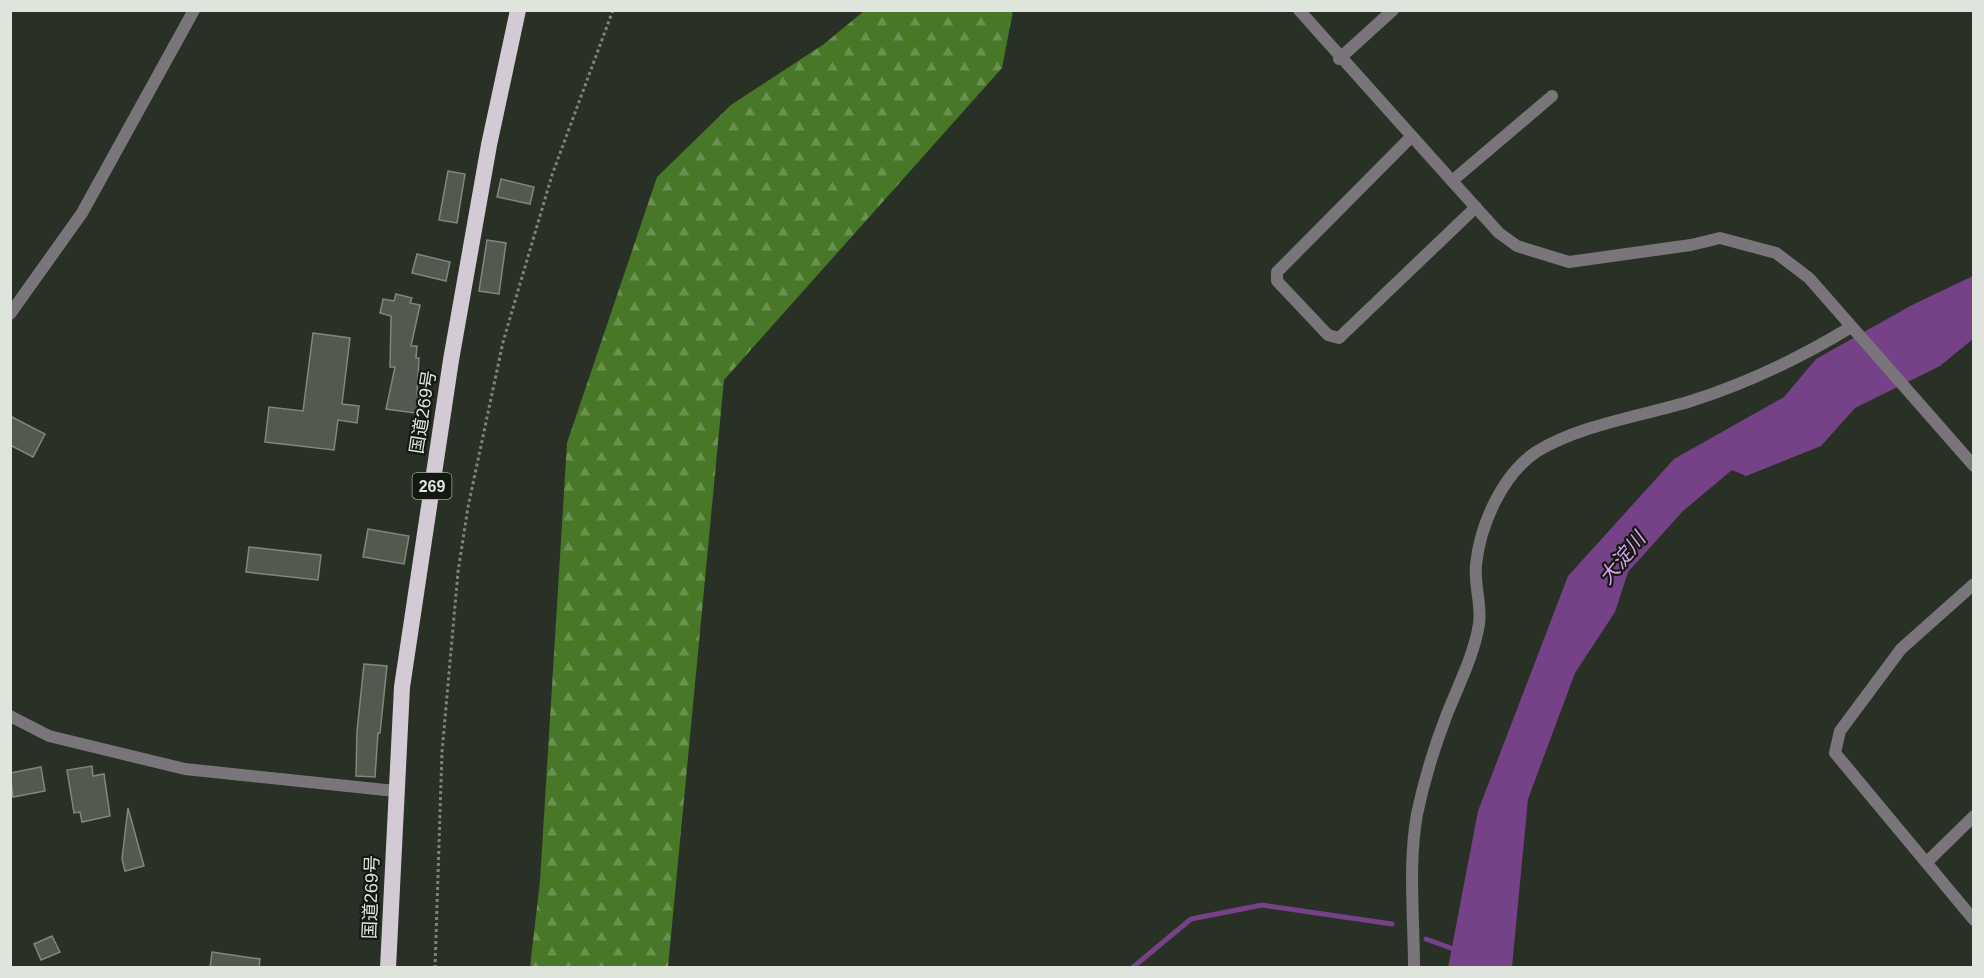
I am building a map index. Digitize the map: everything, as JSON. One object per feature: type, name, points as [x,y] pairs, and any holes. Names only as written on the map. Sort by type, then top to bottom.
[{"type":"highway","name":"国道269号","points":[[387,968],[394,791],[402,687],[451,360],[489,146],[519,10]]},
{"type":"street","points":[[10,314],[82,213],[194,10]]},
{"type":"street","points":[[1299,10],[1411,137],[1499,232],[1517,246],[1569,262],[1691,245],[1719,238],[1776,253],[1809,278],[1974,466]]},
{"type":"street","points":[[1340,59],[1393,10]]},
{"type":"street","points":[[1452,181],[1552,96]]},
{"type":"street","points":[[1411,137],[1277,272],[1277,281],[1328,335],[1339,338],[1476,207]]},
{"type":"street","points":[[1414,968],[1414,908],[1410,874],[1418,813],[1446,717],[1472,652],[1480,622],[1476,565],[1485,531],[1502,488],[1518,467],[1536,453],[1569,436],[1692,400],[1763,375],[1851,327]]},
{"type":"street","points":[[1974,584],[1901,649],[1840,731],[1835,753],[1974,920]]},
{"type":"street","points":[[10,716],[49,736],[185,769],[394,791]]},
{"type":"street","points":[[1927,862],[1974,816]]},
{"type":"path","points":[[435,968],[442,752],[458,572],[468,507],[503,342],[552,175],[613,10]]},
{"type":"green space","points":[[864,11],[1013,11],[1002,68],[724,380],[668,967],[530,967],[540,881],[567,443],[657,177],[731,105],[824,44]]},
{"type":"water","name":"大淀川","points":[[1973,276],[1973,339],[1940,366],[1855,408],[1821,446],[1746,476],[1732,470],[1683,511],[1628,572],[1615,612],[1575,673],[1528,799],[1512,967],[1448,968],[1478,811],[1568,576],[1674,459],[1784,397],[1816,359],[1912,305]]},
{"type":"building","points":[[448,171],[465,174],[457,223],[439,220]]},
{"type":"building","points":[[501,179],[534,187],[530,204],[497,197]]},
{"type":"building","points":[[487,240],[506,243],[499,294],[479,291]]},
{"type":"building","points":[[417,254],[450,262],[446,281],[412,273]]},
{"type":"building","points":[[396,294],[412,298],[410,303],[420,305],[411,346],[417,346],[416,358],[419,358],[417,394],[425,395],[423,414],[386,409],[395,367],[390,367],[391,316],[380,313],[383,299],[394,301]]},
{"type":"building","points":[[313,333],[350,338],[342,404],[359,406],[357,423],[338,420],[334,450],[265,442],[269,407],[303,411]]},
{"type":"building","points":[[10,416],[45,434],[33,457],[10,445]]},
{"type":"building","points":[[368,529],[409,536],[404,564],[363,557]]},
{"type":"building","points":[[249,547],[321,555],[318,580],[246,572]]},
{"type":"building","points":[[364,664],[387,666],[375,777],[356,776],[357,731]]},
{"type":"building","points":[[92,766],[93,776],[104,774],[110,816],[82,822],[80,812],[74,813],[67,770]]},
{"type":"building","points":[[41,767],[45,791],[13,797],[10,773]]},
{"type":"building","points":[[128,808],[144,866],[125,871],[122,859]]},
{"type":"building","points":[[52,936],[60,952],[41,960],[34,944]]},
{"type":"building","points":[[212,952],[260,959],[259,968],[210,968]]},
{"type":"waterway","points":[[1132,968],[1191,919],[1262,905],[1392,924]]},
{"type":"waterway","points":[[1426,939],[1459,951]]}]
